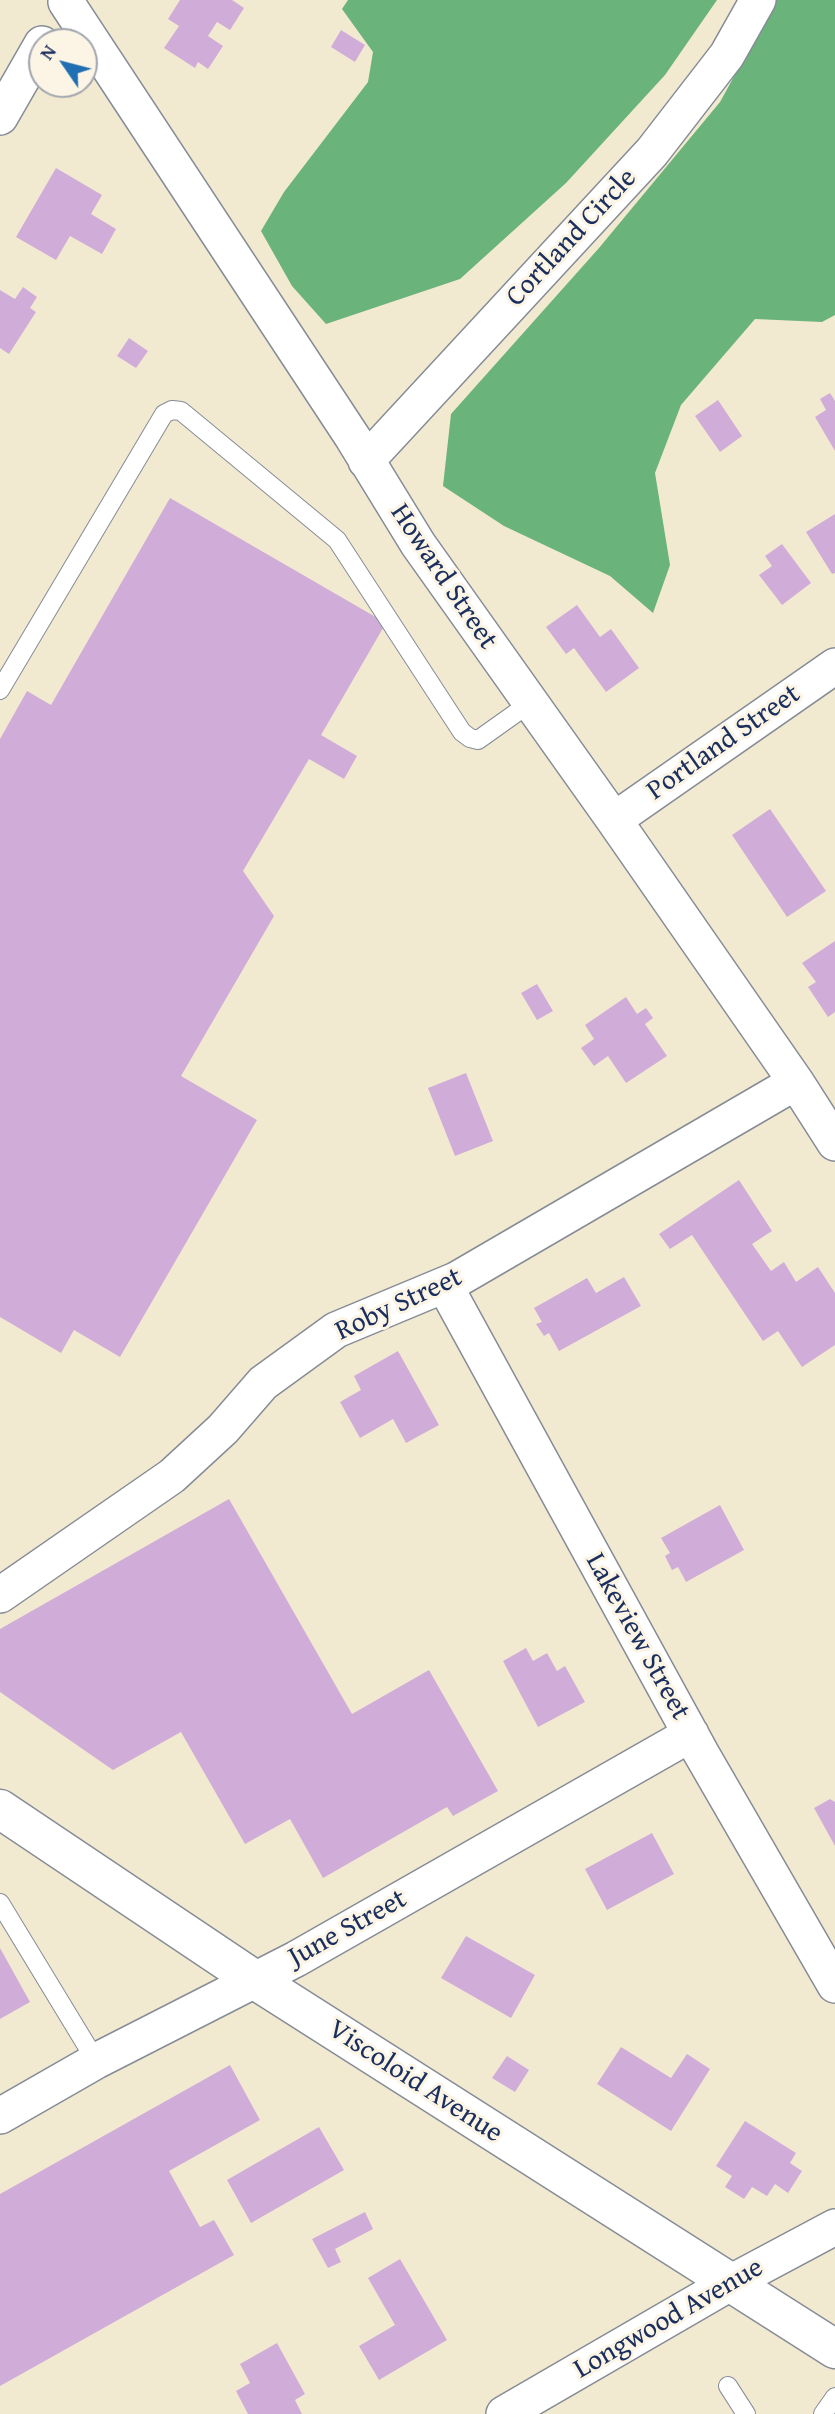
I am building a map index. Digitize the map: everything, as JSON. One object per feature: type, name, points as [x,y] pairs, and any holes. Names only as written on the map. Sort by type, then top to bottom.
[{"type":"main road","name":"Viscoloid Avenue","points":[[0,1809],[255,1980],[835,2349]]},
{"type":"street","name":"Cortland Circle","points":[[366,461],[652,152],[727,55],[758,0]]},
{"type":"street","name":"Howard Street","points":[[67,1],[418,544],[614,820],[796,1082],[835,1143]]},
{"type":"street","points":[[52,28],[67,1]]},
{"type":"street","points":[[0,117],[28,69]]},
{"type":"street","name":"Portland Street","points":[[614,820],[835,666]]},
{"type":"street","name":"Roby Street","points":[[0,1595],[172,1476],[223,1429],[263,1383],[337,1330],[445,1286],[796,1082]]},
{"type":"street","name":"Lakeview Street","points":[[445,1286],[691,1734],[835,1985]]},
{"type":"street","name":"June Street","points":[[0,2116],[96,2061],[255,1980],[691,1734]]},
{"type":"street","name":"Longwood Avenue","points":[[504,2414],[730,2283],[835,2227]]},
{"type":"lane","points":[[0,690],[164,414],[172,410],[181,411],[337,540],[462,732],[478,740],[530,703]]},
{"type":"lane","points":[[0,1903],[96,2061]]},
{"type":"lane","points":[[728,2386],[746,2414]]},
{"type":"lane","points":[[823,2414],[835,2397]]},
{"type":"green space","points":[[348,0],[717,0],[665,75],[566,183],[460,279],[326,324],[292,286],[261,231],[284,192],[368,82],[373,52],[342,9]]},
{"type":"green space","points":[[776,0],[835,0],[835,315],[822,322],[755,319],[681,405],[655,473],[670,565],[653,613],[610,576],[504,526],[443,486],[451,414],[599,248],[720,102]]},
{"type":"building","points":[[180,0],[232,0],[244,8],[230,30],[217,22],[208,36],[223,46],[208,69],[198,62],[195,68],[164,48],[179,26],[168,19]]},
{"type":"building","points":[[341,30],[365,45],[355,62],[331,47]]},
{"type":"building","points":[[56,168],[102,195],[91,214],[116,229],[102,254],[70,236],[56,260],[16,237]]},
{"type":"building","points":[[23,287],[37,297],[30,308],[36,312],[9,354],[0,348],[0,290],[15,299]]},
{"type":"building","points":[[129,338],[148,351],[136,368],[117,356]]},
{"type":"building","points":[[830,393],[835,401],[835,451],[815,417],[826,410],[820,399]]},
{"type":"building","points":[[718,400],[742,436],[720,452],[695,416]]},
{"type":"building","points":[[170,498],[386,623],[321,735],[357,756],[344,779],[309,759],[243,871],[274,916],[181,1076],[257,1120],[120,1357],[74,1330],[61,1353],[0,1317],[0,739],[27,691],[51,705]]},
{"type":"building","points":[[835,514],[835,573],[832,574],[806,532]]},
{"type":"building","points":[[782,544],[811,583],[782,605],[759,575],[772,566],[765,556]]},
{"type":"building","points":[[577,605],[600,637],[611,629],[639,668],[606,692],[574,648],[566,654],[546,627]]},
{"type":"building","points":[[770,809],[826,891],[787,917],[732,835]]},
{"type":"building","points":[[835,941],[835,1012],[828,1017],[808,987],[816,982],[802,963]]},
{"type":"building","points":[[537,984],[553,1011],[537,1020],[521,993]]},
{"type":"building","points":[[626,997],[637,1014],[646,1008],[653,1018],[645,1024],[667,1056],[626,1083],[608,1056],[594,1066],[581,1048],[594,1039],[585,1025]]},
{"type":"building","points":[[466,1073],[493,1141],[455,1156],[428,1088]]},
{"type":"building","points":[[739,1180],[772,1231],[752,1244],[771,1271],[784,1262],[796,1282],[818,1267],[835,1293],[835,1345],[802,1367],[778,1331],[763,1341],[692,1235],[670,1249],[659,1234]]},
{"type":"building","points":[[624,1277],[641,1306],[559,1351],[549,1333],[544,1336],[536,1324],[542,1322],[534,1308],[587,1278],[596,1293]]},
{"type":"building","points":[[398,1351],[439,1425],[406,1443],[393,1419],[360,1438],[340,1402],[361,1390],[354,1376]]},
{"type":"building","points":[[229,1499],[352,1714],[429,1670],[498,1791],[453,1816],[447,1807],[323,1878],[290,1819],[245,1844],[181,1732],[113,1770],[0,1692],[0,1629]]},
{"type":"building","points":[[720,1505],[744,1550],[686,1582],[678,1567],[672,1570],[665,1556],[670,1553],[661,1538]]},
{"type":"building","points":[[526,1648],[533,1661],[547,1653],[557,1671],[565,1666],[585,1702],[538,1727],[503,1661]]},
{"type":"building","points":[[830,1799],[835,1802],[835,1846],[814,1808]]},
{"type":"building","points":[[652,1833],[674,1874],[607,1910],[585,1869]]},
{"type":"building","points":[[466,1936],[535,1975],[511,2018],[441,1978]]},
{"type":"building","points":[[0,1948],[30,2002],[0,2019]]},
{"type":"building","points":[[621,2047],[671,2078],[687,2054],[710,2069],[671,2131],[597,2084]]},
{"type":"building","points":[[507,2056],[529,2070],[515,2092],[492,2078]]},
{"type":"building","points":[[230,2065],[260,2120],[169,2171],[200,2227],[214,2220],[234,2255],[0,2386],[0,2194]]},
{"type":"building","points":[[745,2121],[796,2153],[790,2163],[802,2171],[788,2193],[775,2184],[767,2196],[752,2187],[744,2199],[725,2187],[732,2176],[716,2166]]},
{"type":"building","points":[[319,2127],[344,2170],[251,2223],[227,2180]]},
{"type":"building","points":[[365,2212],[373,2229],[335,2249],[341,2262],[328,2268],[312,2239]]},
{"type":"building","points":[[400,2259],[447,2340],[379,2380],[359,2346],[395,2325],[368,2278]]},
{"type":"building","points":[[277,2343],[305,2394],[295,2400],[302,2414],[248,2414],[236,2391],[250,2383],[240,2364]]}]
